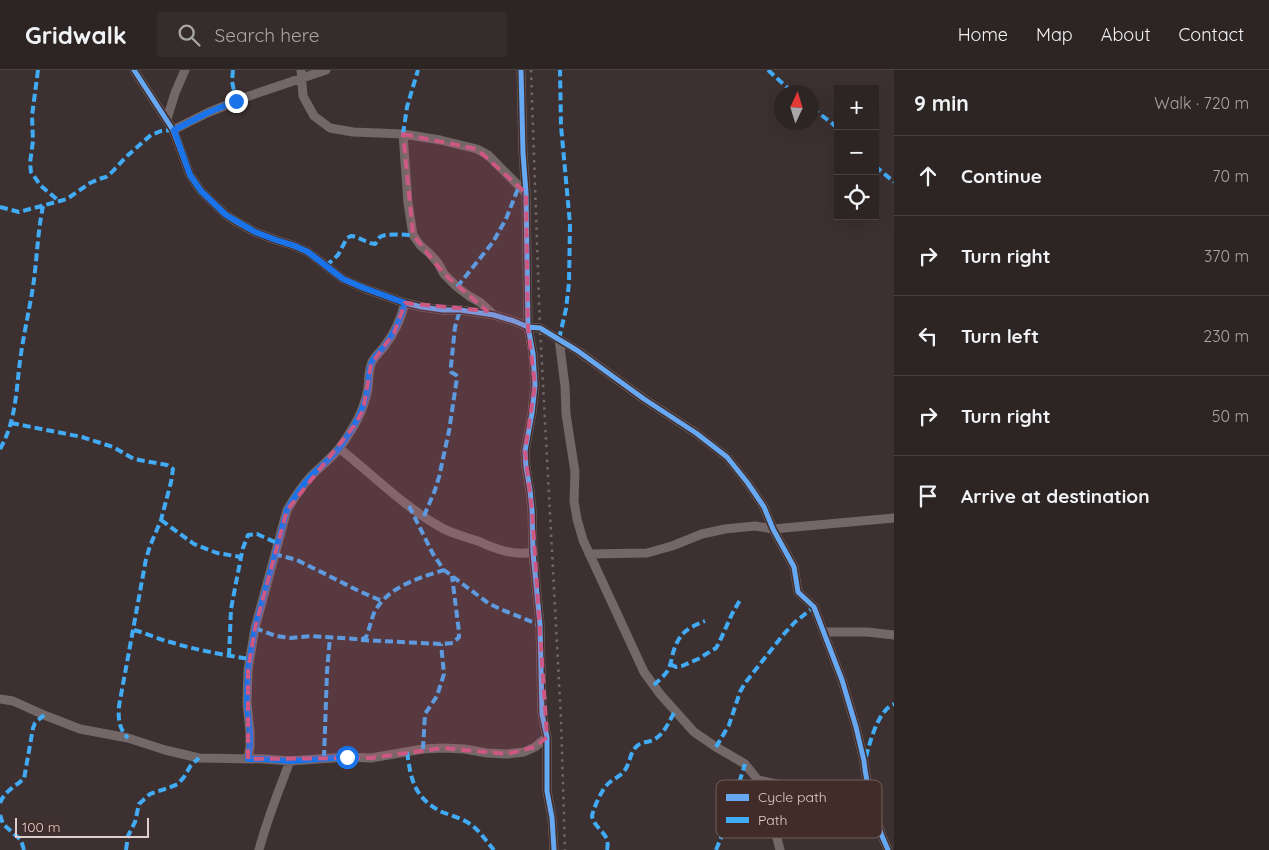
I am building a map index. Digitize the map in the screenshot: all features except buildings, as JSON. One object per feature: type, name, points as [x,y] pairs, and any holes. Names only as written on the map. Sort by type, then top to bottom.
[{"type":"street","points":[[134,70],[174,130],[190,175],[201,191],[226,215],[255,232],[308,252],[343,279],[405,303],[443,310],[460,310],[494,315],[528,327],[540,328],[578,351],[644,399],[696,433],[727,457],[748,482],[764,507],[773,530],[794,567],[798,592],[814,607],[842,680],[856,727],[867,780]]},
{"type":"street","points":[[167,120],[175,93],[186,70]]},
{"type":"street","points":[[174,130],[207,113],[301,74],[326,70]]},
{"type":"street","points":[[521,70],[526,193],[528,327],[533,354],[535,385],[525,451],[532,510],[533,552],[540,625],[542,714],[547,737],[547,791],[554,830],[554,850]]},
{"type":"street","points":[[301,74],[304,96],[314,116],[330,128],[353,132],[403,134],[440,140],[477,150],[488,155],[526,193]]},
{"type":"street","points":[[403,134],[408,203],[414,235],[444,274],[494,315]]},
{"type":"street","points":[[248,759],[250,733],[247,703],[248,670],[255,628],[287,510],[296,493],[340,448],[354,426],[363,410],[371,364],[394,333],[400,322],[405,303]]},
{"type":"street","points":[[559,339],[565,386],[566,414],[575,472],[574,501],[582,540],[644,672],[660,694],[694,732],[716,748],[745,764],[758,780]]},
{"type":"street","points":[[340,448],[409,506],[443,529],[493,548],[513,553],[533,552]]},
{"type":"street","points":[[589,554],[647,554],[702,534],[725,528],[755,526],[773,530],[894,518]]},
{"type":"street","points":[[824,632],[867,632],[894,635]]},
{"type":"street","points":[[0,699],[13,701],[80,729],[128,738],[165,750],[199,758],[290,761],[347,757],[371,758],[423,749],[444,748],[507,754],[524,752],[535,747],[547,737]]},
{"type":"street","points":[[259,850],[272,807],[290,761]]},
{"type":"street","points":[[882,836],[888,850]]},
{"type":"highlighted area","points":[[403,134],[477,149],[526,193],[528,327],[535,385],[525,451],[532,510],[547,737],[535,747],[507,754],[443,748],[371,758],[248,759],[248,670],[255,628],[287,510],[354,426],[363,410],[371,364],[394,333],[405,303],[487,311],[444,274],[413,235]]},
{"type":"railway","points":[[531,70],[540,328],[561,719],[565,850]]},
{"type":"marked path","points":[[38,70],[32,116],[31,172],[41,186],[59,201]]},
{"type":"marked path","points":[[233,70],[232,81],[236,101]]},
{"type":"marked path","points":[[403,134],[407,107],[418,70]]},
{"type":"marked path","points":[[559,339],[566,309],[569,283],[570,224],[561,126],[560,70]]},
{"type":"marked path","points":[[768,70],[784,85]]},
{"type":"marked path","points":[[819,113],[834,125]]},
{"type":"marked path","points":[[0,207],[19,212],[67,199],[90,183],[106,177],[151,135],[161,131],[173,130]]},
{"type":"marked path","points":[[879,169],[894,182]]},
{"type":"marked path","points":[[457,287],[493,242],[506,219],[519,186]]},
{"type":"marked path","points":[[0,449],[9,428],[15,406],[21,352],[34,282],[43,206]]},
{"type":"marked path","points":[[326,266],[338,255],[347,238],[351,236],[375,244],[383,236],[413,235]]},
{"type":"marked path","points":[[424,516],[439,477],[449,431],[457,378],[451,372],[451,366],[455,327],[460,310]]},
{"type":"marked path","points":[[11,423],[82,437],[113,447],[134,459],[167,465],[173,469],[161,520],[146,559],[119,706],[120,724],[128,738]]},
{"type":"marked path","points":[[409,506],[433,554],[444,570],[488,603],[540,625]]},
{"type":"marked path","points":[[161,520],[194,544],[217,553],[241,557]]},
{"type":"marked path","points":[[229,656],[231,609],[243,548],[248,535],[257,534],[277,543]]},
{"type":"marked path","points":[[274,554],[297,560],[382,601]]},
{"type":"marked path","points":[[255,628],[276,636],[291,638],[311,636],[362,639],[366,637],[375,611],[388,595],[405,584],[444,570]]},
{"type":"marked path","points":[[361,640],[453,643],[459,637],[459,632],[452,576]]},
{"type":"marked path","points":[[670,664],[676,667],[682,666],[716,648],[740,600]]},
{"type":"marked path","points":[[716,747],[729,725],[745,683],[783,635],[795,622],[814,607]]},
{"type":"marked path","points":[[654,685],[668,671],[675,646],[684,632],[705,621]]},
{"type":"marked path","points":[[134,630],[166,641],[250,659]]},
{"type":"marked path","points":[[324,758],[330,637]]},
{"type":"marked path","points":[[423,749],[425,714],[437,696],[444,674],[441,644]]},
{"type":"marked path","points":[[866,757],[879,719],[888,707],[894,704]]},
{"type":"marked path","points":[[607,850],[607,839],[596,825],[592,816],[599,798],[607,785],[625,770],[635,748],[641,743],[658,737],[675,711]]},
{"type":"marked path","points":[[0,803],[7,792],[24,779],[33,728],[35,723],[44,715]]},
{"type":"marked path","points":[[407,752],[412,780],[425,801],[442,812],[471,825],[494,850]]},
{"type":"marked path","points":[[126,850],[128,836],[135,822],[139,804],[150,794],[178,784],[191,765],[199,758]]},
{"type":"marked path","points":[[740,780],[745,764]]},
{"type":"marked path","points":[[0,815],[3,824],[21,840],[24,850]]},
{"type":"marked path","points":[[716,850],[721,838]]},
{"type":"cycle path","points":[[134,70],[173,130],[190,175],[201,191],[235,221],[255,232],[308,252],[343,279],[405,303],[443,310],[460,310],[494,315],[528,327],[540,328],[578,351],[644,399],[696,433],[727,457],[764,507],[773,529],[794,567],[798,592],[814,607],[842,680],[856,727],[867,780]]},
{"type":"cycle path","points":[[521,70],[526,193],[528,327],[533,354],[535,385],[525,451],[532,510],[533,552],[540,625],[542,714],[547,737],[547,791],[552,818],[554,850]]},
{"type":"cycle path","points":[[882,836],[888,850]]},
{"type":"route","points":[[236,101],[174,130],[190,175],[201,191],[226,215],[255,232],[308,252],[343,279],[405,303],[400,322],[394,333],[371,364],[363,410],[354,426],[340,448],[296,493],[287,510],[255,628],[248,670],[247,709],[250,746],[248,759],[290,761],[347,757]]}]
